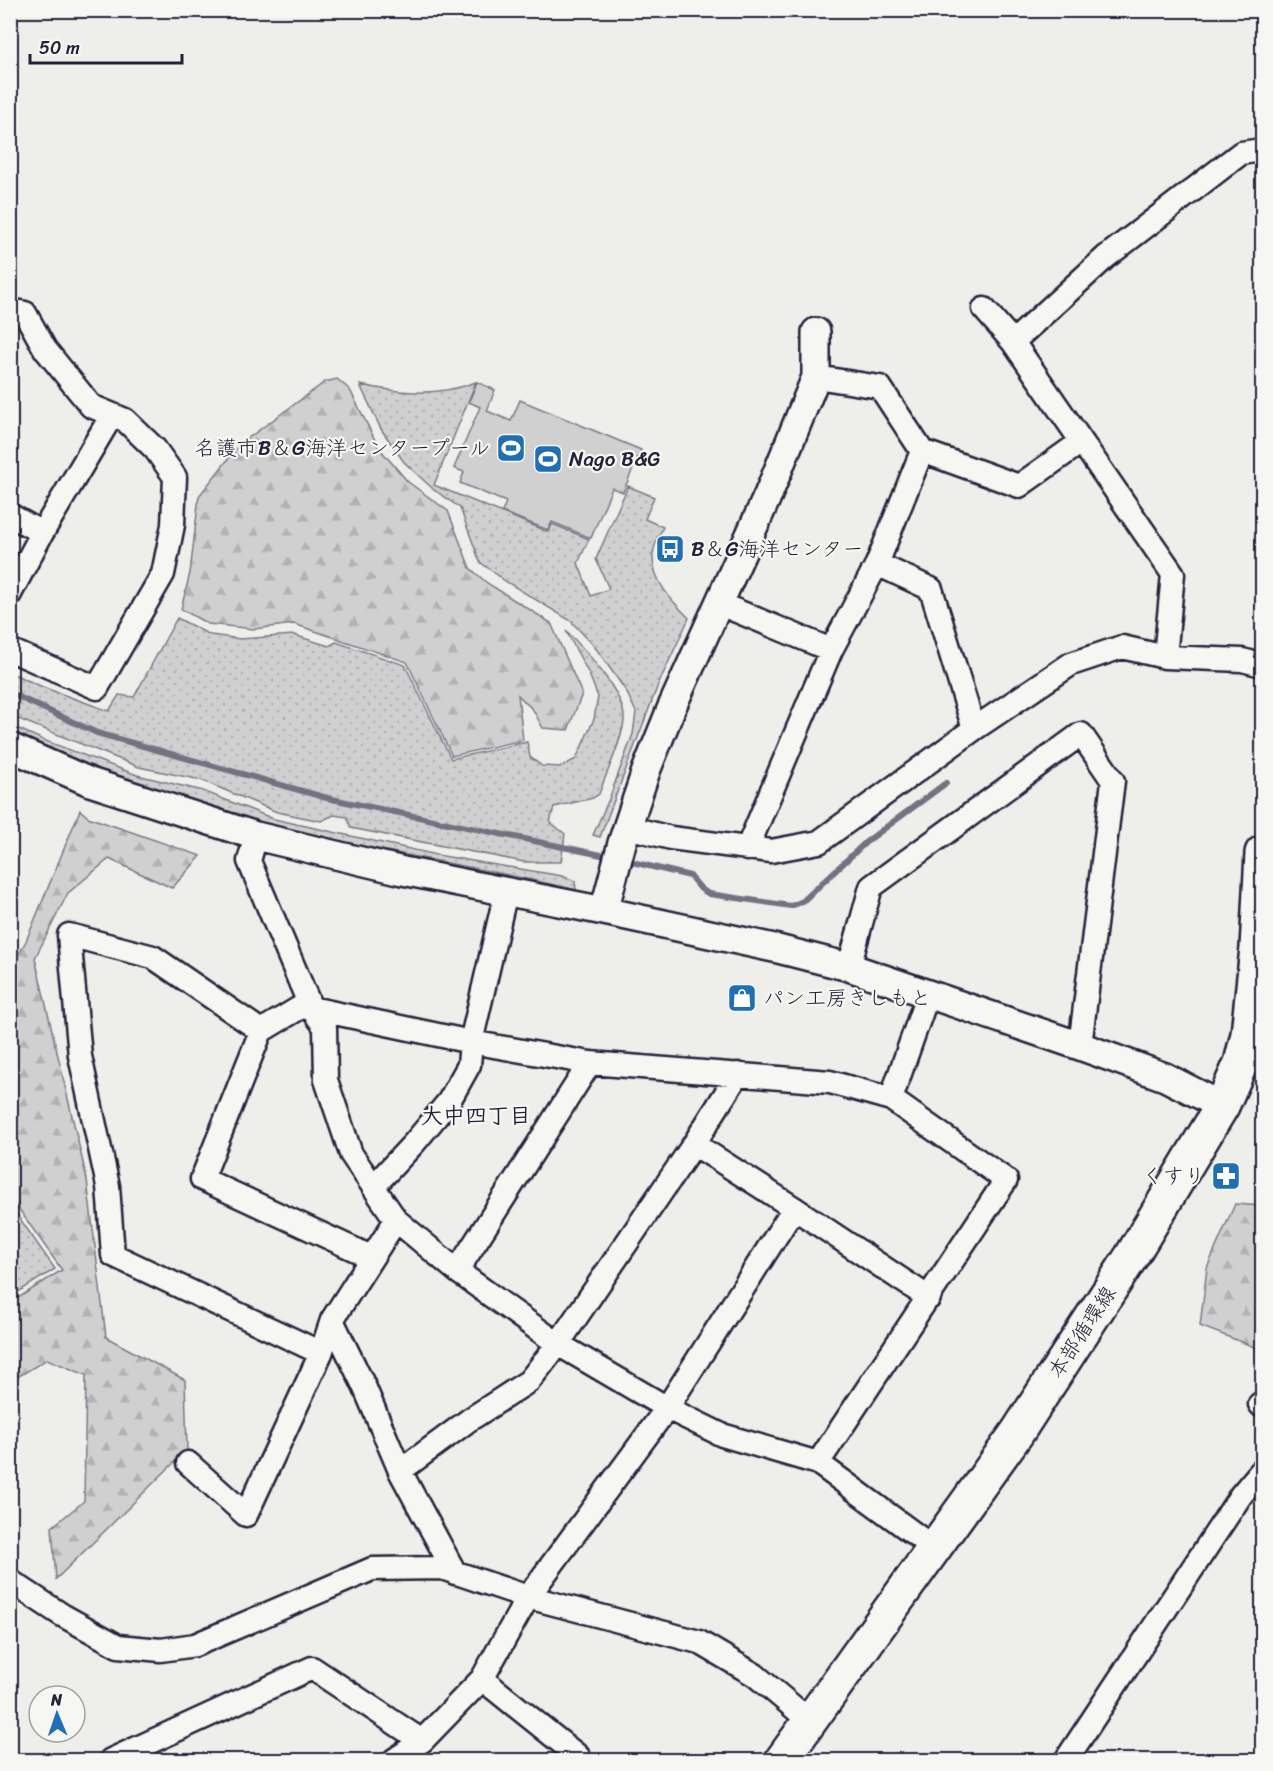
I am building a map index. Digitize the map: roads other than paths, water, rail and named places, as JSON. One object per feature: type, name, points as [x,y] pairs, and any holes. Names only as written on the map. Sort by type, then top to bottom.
[{"type":"main road","name":"本部循環線","points":[[782,1761],[1017,1433],[1131,1257],[1222,1106],[1241,1063],[1248,1034],[1257,948],[1263,853]]},
{"type":"street","points":[[1013,342],[1106,257],[1241,153],[1263,150]]},
{"type":"street","points":[[984,309],[1013,342],[1173,574],[1165,657]]},
{"type":"street","points":[[10,310],[25,313],[45,349],[91,406],[124,420],[155,449],[174,477],[173,525],[163,574],[97,688],[10,650]]},
{"type":"street","points":[[606,900],[624,835],[671,709],[720,604],[816,377],[816,332]]},
{"type":"street","points":[[816,377],[880,387],[922,451],[1019,486],[1081,442]]},
{"type":"street","points":[[10,594],[42,533],[112,415]]},
{"type":"street","points":[[747,849],[831,650],[877,564],[922,451]]},
{"type":"street","points":[[10,515],[42,533]]},
{"type":"street","points":[[877,564],[931,589],[974,729]]},
{"type":"street","points":[[720,604],[831,650]]},
{"type":"street","points":[[624,835],[671,838],[771,851],[819,842],[974,729],[1071,664],[1122,647],[1165,657],[1242,660],[1263,665]]},
{"type":"street","points":[[849,967],[871,887],[1081,734],[1113,781],[1080,1046]]},
{"type":"street","points":[[10,747],[90,782],[255,836],[403,871],[506,892],[606,900],[849,967],[1080,1046],[1176,1082],[1222,1106]]},
{"type":"street","points":[[255,836],[249,861],[311,1008],[325,1027],[326,1080],[351,1154],[396,1220],[458,1271],[558,1344],[668,1408],[722,1435],[818,1463],[935,1549]]},
{"type":"street","points":[[374,1186],[449,1101],[469,1065],[471,1042],[506,892]]},
{"type":"street","points":[[261,1031],[153,957],[69,935],[80,1056],[108,1186],[113,1255],[321,1353]]},
{"type":"street","points":[[891,1099],[928,994]]},
{"type":"street","points":[[371,1257],[202,1179],[261,1031],[301,1007],[471,1042],[590,1063],[830,1082],[891,1099],[1006,1180],[818,1463]]},
{"type":"street","points":[[458,1271],[590,1063]]},
{"type":"street","points":[[400,1471],[469,1420],[529,1381],[558,1344],[694,1144],[738,1074]]},
{"type":"street","points":[[694,1144],[929,1298]]},
{"type":"street","points":[[394,1761],[422,1741],[482,1679],[528,1598],[668,1408],[794,1208]]},
{"type":"street","points":[[188,1463],[246,1515],[321,1353],[332,1320],[396,1220]]},
{"type":"street","points":[[332,1320],[364,1386],[400,1471],[455,1573]]},
{"type":"street","points":[[1066,1761],[1241,1495],[1263,1470]]},
{"type":"street","points":[[10,1581],[63,1615],[118,1646],[161,1650],[195,1645],[372,1569],[442,1568],[528,1598],[699,1642],[756,1675],[811,1722]]},
{"type":"street","points":[[111,1761],[312,1668],[422,1741]]},
{"type":"street","points":[[482,1679],[578,1756],[575,1761]]},
{"type":"waterway","points":[[10,693],[97,733],[327,798],[611,857]]},
{"type":"waterway","points":[[624,860],[690,876],[701,889],[709,894],[791,906],[803,901],[866,842],[946,783]]},
{"type":"place","name":"名護市B＆G海洋センタープール","points":[[511,448]]},
{"type":"place","name":"Nago B&G","points":[[548,459]]},
{"type":"place","name":"B＆G海洋センター","points":[[670,549]]},
{"type":"place","name":"パン工房きしもと","points":[[742,998]]},
{"type":"place","name":"くすり","points":[[1226,1176]]},
{"type":"district","name":"大中四丁目","points":[[476,1115]]}]
